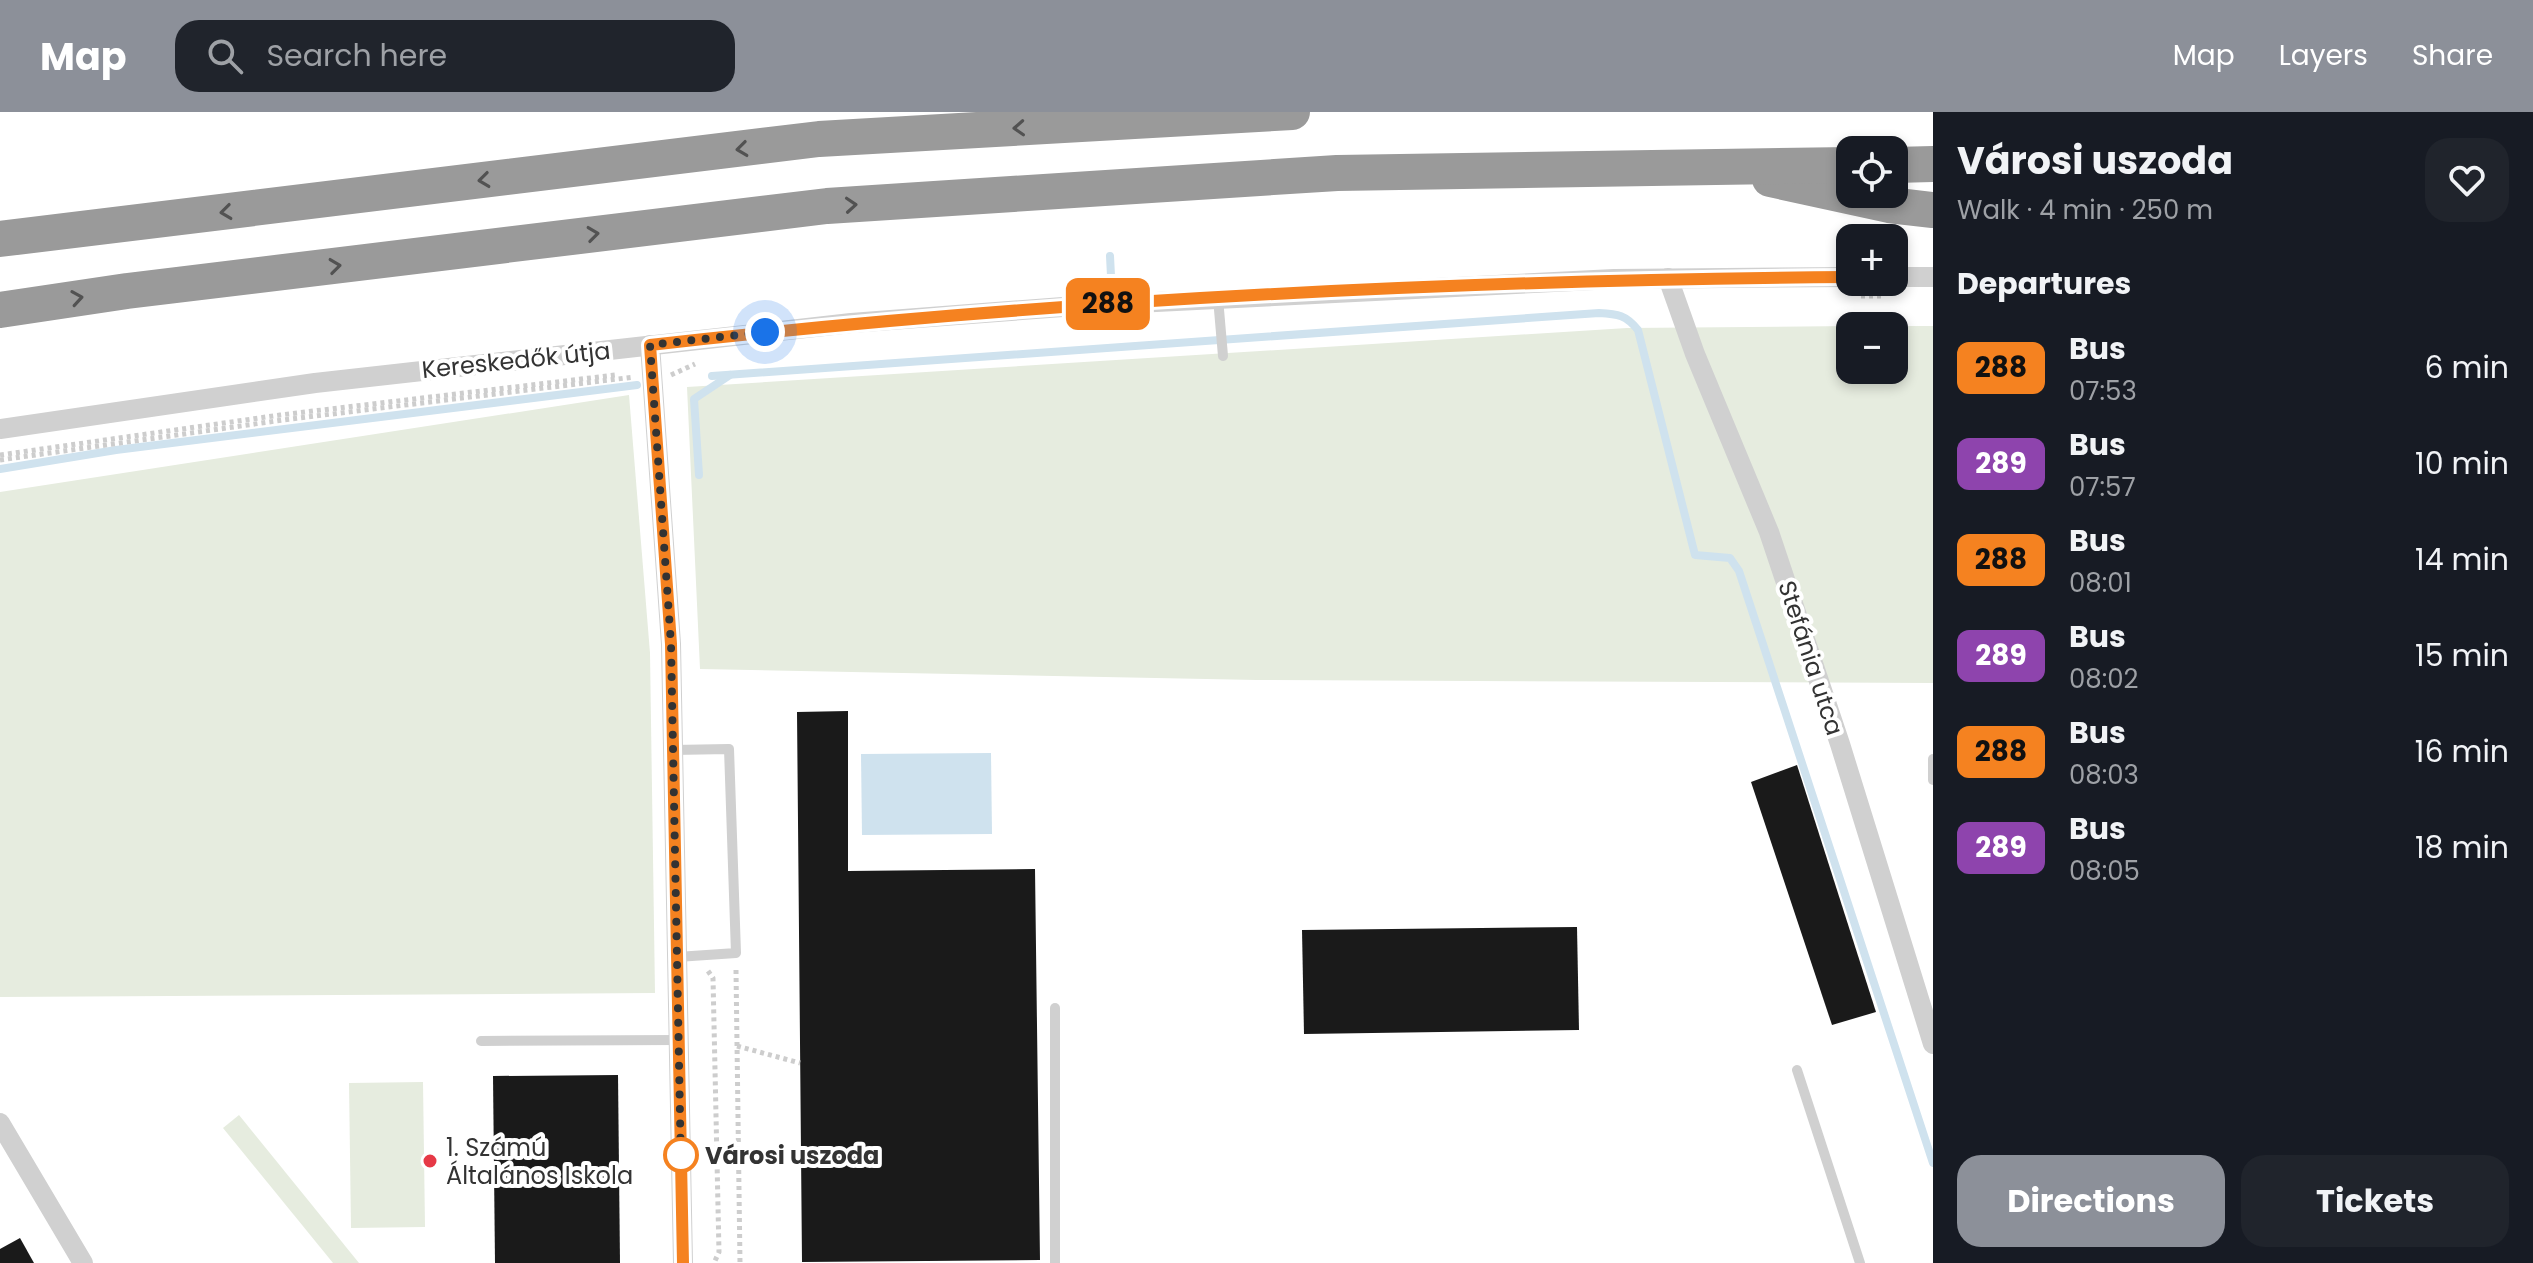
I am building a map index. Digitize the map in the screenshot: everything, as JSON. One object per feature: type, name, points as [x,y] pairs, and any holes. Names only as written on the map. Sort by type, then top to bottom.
[{"type":"highway","points":[[819,139],[914,112]]},
{"type":"highway","points":[[0,239],[819,139],[1292,112]]},
{"type":"highway","points":[[1908,165],[1933,164]]},
{"type":"highway","points":[[1706,165],[1889,205],[1933,210]]},
{"type":"highway","points":[[0,310],[142,289],[827,206],[1337,173],[1836,165]]},
{"type":"street","name":"Kereskedők útja","points":[[0,429],[315,383],[851,323],[1218,298],[1668,278],[1836,277]]},
{"type":"street","points":[[1908,277],[1933,277]]},
{"type":"street","name":"Stefánia utca","points":[[1668,278],[1695,354],[1769,532],[1840,744],[1932,1040]]},
{"type":"street","points":[[650,345],[671,644],[673,750],[686,956],[679,1040],[683,1263]]},
{"type":"street","points":[[0,1123],[83,1263]]},
{"type":"lane","points":[[1218,298],[1223,356]]},
{"type":"lane","points":[[673,750],[729,749],[736,953],[686,956]]},
{"type":"lane","points":[[1933,759],[1933,780]]},
{"type":"lane","points":[[1055,1008],[1055,1263]]},
{"type":"lane","points":[[481,1041],[679,1040]]},
{"type":"lane","points":[[1797,1070],[1860,1263]]},
{"type":"path","points":[[0,458],[314,416],[638,376],[670,375],[699,362]]},
{"type":"path","points":[[736,953],[740,1263]]},
{"type":"path","points":[[686,956],[713,978],[719,1252],[714,1263]]},
{"type":"path","points":[[737,1046],[800,1063]]},
{"type":"shaded area","points":[[1836,326],[1836,384],[1908,384],[1908,326],[1933,326],[1933,683],[1257,680],[700,669],[687,387],[1627,328]]},
{"type":"shaded area","points":[[629,395],[650,653],[655,993],[0,997],[0,492]]},
{"type":"shaded area","points":[[423,1082],[425,1227],[351,1228],[349,1083]]},
{"type":"shaded area","points":[[239,1115],[359,1263],[333,1263],[223,1128]]},
{"type":"water","points":[[991,753],[992,834],[862,835],[861,754]]},
{"type":"building","points":[[848,711],[848,871],[1035,869],[1040,1260],[802,1262],[797,712]]},
{"type":"building","points":[[1797,765],[1876,1012],[1832,1025],[1751,782]]},
{"type":"building","points":[[1577,927],[1579,1030],[1304,1034],[1302,930]]},
{"type":"building","points":[[618,1075],[620,1263],[495,1263],[493,1076]]},
{"type":"building","points":[[20,1238],[34,1263],[0,1263],[0,1249]]},
{"type":"waterway","points":[[1110,256],[1111,276]]},
{"type":"waterway","points":[[712,376],[1599,313],[1625,318],[1638,330],[1695,555],[1730,558],[1739,571],[1933,1163]]},
{"type":"waterway","points":[[699,475],[694,399],[730,375]]},
{"type":"waterway","points":[[0,469],[116,450],[637,385]]},
{"type":"bus line","name":"288","points":[[683,1263],[671,644],[650,345],[851,323],[1076,306],[1614,279],[1836,277]]},
{"type":"place","name":"Városi uszoda","points":[[681,1155]]},
{"type":"place","name":"1. Számú Általános Iskola","points":[[430,1161]]},
{"type":"route","points":[[681,1155],[681,1168],[671,644],[650,345],[765,332]]}]
